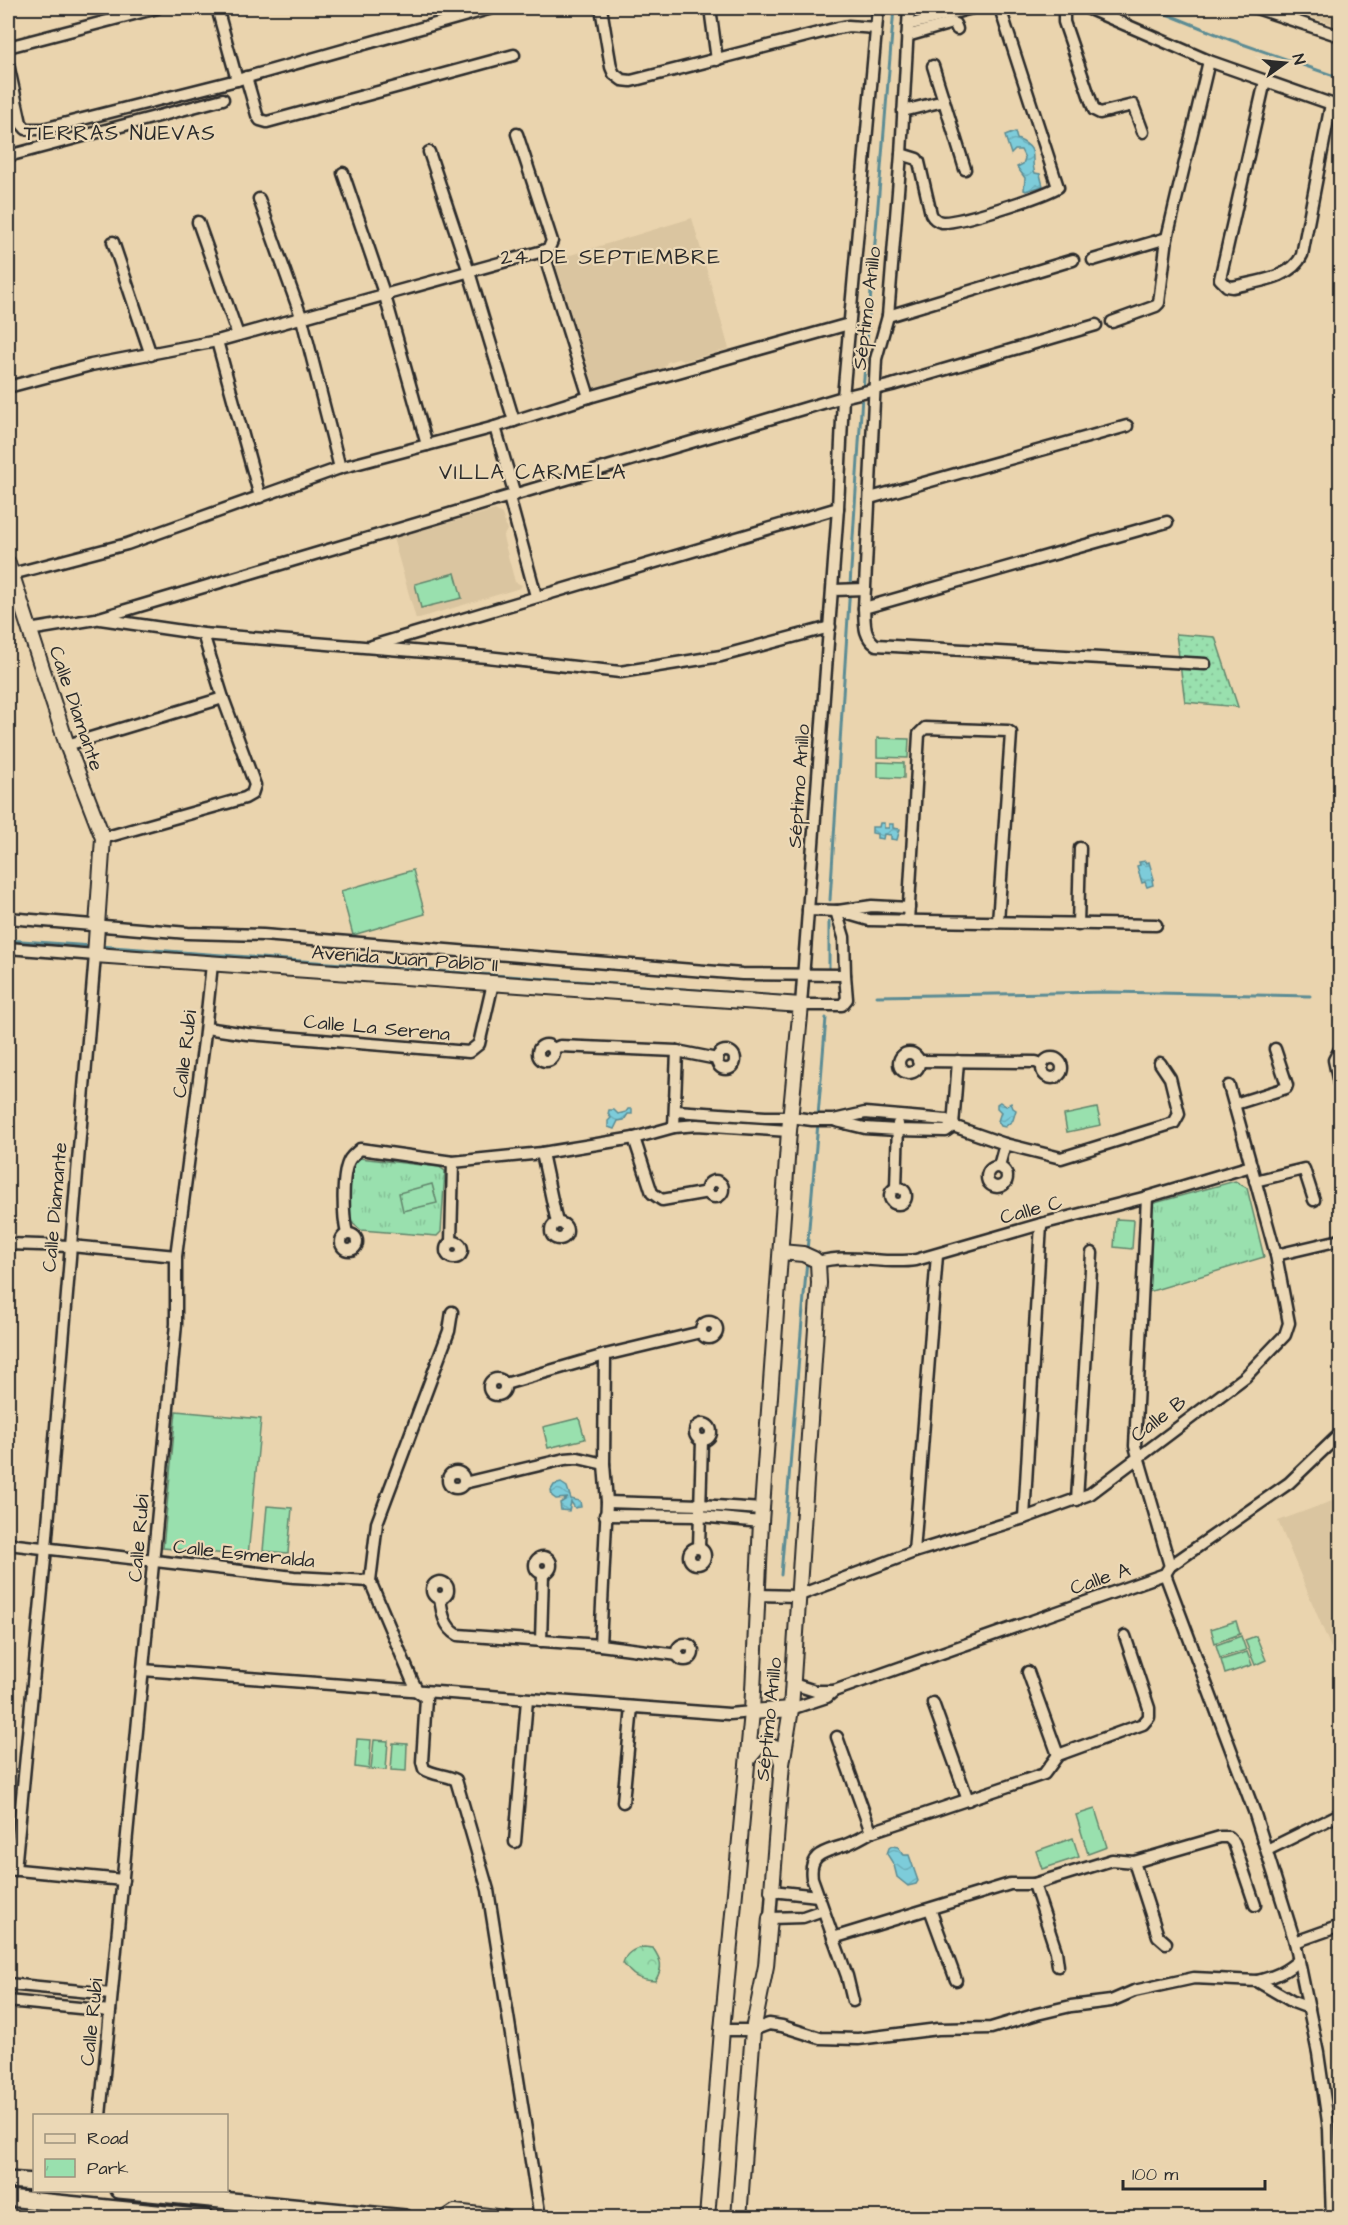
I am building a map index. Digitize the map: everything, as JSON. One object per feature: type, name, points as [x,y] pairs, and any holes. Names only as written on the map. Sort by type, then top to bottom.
[{"type":"highway","points":[[8,2180],[33,2182]]},
{"type":"highway","points":[[139,2192],[405,2217]]},
{"type":"highway","points":[[8,2198],[67,2211],[206,2217]]},
{"type":"main road","name":"Calle Diamante","points":[[10,568],[13,596],[29,630],[68,745],[103,838],[96,948]]},
{"type":"main road","name":"Avenida Juan Pablo II","points":[[96,948],[212,964],[801,1005]]},
{"type":"main road","name":"Séptimo Anillo","points":[[706,2215],[753,1712],[761,1516],[789,1131],[801,1005]]},
{"type":"main road","points":[[782,1252],[812,1258]]},
{"type":"main road","name":"Séptimo Anillo","points":[[772,1892],[782,1764],[791,1709],[819,1284],[812,1258]]},
{"type":"main road","points":[[753,1712],[791,1709]]},
{"type":"main road","points":[[748,1759],[758,1747],[766,1744],[777,1749],[782,1764]]},
{"type":"main road","name":"Séptimo Anillo","points":[[739,2216],[753,2030],[766,1966],[770,1918]]},
{"type":"main road","points":[[446,2217],[455,2212],[505,2217]]},
{"type":"street","points":[[8,47],[157,8]]},
{"type":"street","points":[[218,8],[256,115],[260,120],[267,122],[514,55]]},
{"type":"street","points":[[8,64],[21,123],[26,129],[34,130],[241,78],[492,8]]},
{"type":"street","points":[[601,8],[611,67],[621,81],[631,81],[848,26],[876,28]]},
{"type":"street","points":[[710,8],[717,60]]},
{"type":"street","name":"Séptimo Anillo","points":[[801,1005],[830,627],[843,590],[838,508],[843,397],[878,8]]},
{"type":"street","name":"Séptimo Anillo","points":[[909,8],[901,154],[888,316],[877,350],[864,608],[866,633],[869,640],[876,645],[1205,664]]},
{"type":"street","points":[[908,31],[972,8]]},
{"type":"street","points":[[901,154],[917,159],[919,162],[931,214],[941,222],[967,219],[1058,187],[1000,8]]},
{"type":"street","points":[[1064,8],[1064,22],[1094,110],[1100,113],[1133,105],[1143,132]]},
{"type":"street","points":[[1087,8],[1209,62],[1264,81],[1336,106],[1302,255],[1298,263],[1286,273],[1233,287],[1227,286],[1220,279],[1264,81]]},
{"type":"street","points":[[1257,8],[1341,36]]},
{"type":"street","points":[[908,31],[952,23],[957,29]]},
{"type":"street","points":[[1112,322],[1158,305],[1167,238],[1209,62]]},
{"type":"street","points":[[933,66],[965,169]]},
{"type":"street","points":[[8,156],[223,99]]},
{"type":"street","points":[[903,111],[944,101]]},
{"type":"street","points":[[8,387],[91,365],[217,341],[543,251],[549,248],[552,241],[517,134]]},
{"type":"street","points":[[429,152],[469,272],[514,421]]},
{"type":"street","points":[[343,173],[385,296],[427,445]]},
{"type":"street","points":[[259,199],[302,318],[340,468]]},
{"type":"street","points":[[198,222],[238,334]]},
{"type":"street","points":[[1093,260],[1167,238]]},
{"type":"street","points":[[113,242],[151,355]]},
{"type":"street","points":[[543,251],[589,397]]},
{"type":"street","points":[[888,316],[1073,260]]},
{"type":"street","points":[[10,568],[127,544],[340,468],[495,427],[589,397],[849,324]]},
{"type":"street","points":[[29,630],[96,619],[843,397],[1096,325]]},
{"type":"street","points":[[217,341],[260,497]]},
{"type":"street","points":[[870,498],[1127,426]]},
{"type":"street","points":[[495,427],[536,596]]},
{"type":"street","points":[[366,648],[838,508]]},
{"type":"street","points":[[864,608],[1167,522]]},
{"type":"street","points":[[843,590],[865,589]]},
{"type":"street","points":[[96,619],[203,634],[488,657],[620,672],[721,656],[830,627]]},
{"type":"street","points":[[103,838],[245,798],[252,794],[255,785],[223,698],[203,634]]},
{"type":"street","points":[[68,745],[223,698]]},
{"type":"street","points":[[908,921],[920,732],[926,728],[1008,731],[1012,737],[998,922]]},
{"type":"street","points":[[1078,925],[1080,848]]},
{"type":"street","points":[[808,910],[837,911],[863,906],[909,908]]},
{"type":"street","points":[[837,911],[861,919],[1156,925]]},
{"type":"street","points":[[801,1005],[842,1005],[847,999],[844,937],[837,911]]},
{"type":"street","points":[[8,918],[188,933],[263,935],[719,973],[845,975]]},
{"type":"street","name":"Avenida Juan Pablo II","points":[[8,948],[96,948]]},
{"type":"street","name":"Calle Diamante","points":[[11,1870],[46,1548],[96,948]]},
{"type":"street","name":"Calle Rubi","points":[[100,2114],[176,1324],[178,1287],[176,1256],[206,1028],[212,964]]},
{"type":"street","name":"Calle La Serena","points":[[206,1028],[258,1035],[469,1052],[479,1044],[494,983]]},
{"type":"street","points":[[553,1049],[560,1046],[677,1052],[717,1059]]},
{"type":"street","points":[[1234,1104],[1286,1088],[1275,1049]]},
{"type":"street","points":[[1341,1049],[1334,1060],[1341,1088]]},
{"type":"street","points":[[674,1127],[677,1052]]},
{"type":"street","points":[[918,1061],[1036,1062],[1042,1065]]},
{"type":"street","points":[[953,1126],[958,1061]]},
{"type":"street","points":[[676,1111],[812,1120],[831,1120],[865,1113],[946,1120],[953,1126],[1005,1144],[1061,1158],[1174,1123],[1179,1114],[1170,1078],[1160,1063]]},
{"type":"street","name":"Calle B","points":[[797,1596],[914,1552],[1024,1518],[1090,1494],[1137,1456],[1245,1377],[1285,1335],[1289,1323],[1276,1255],[1229,1086]]},
{"type":"street","points":[[896,1188],[898,1115]]},
{"type":"street","points":[[831,1120],[865,1128],[897,1130],[946,1131],[953,1126]]},
{"type":"street","points":[[347,1234],[343,1209],[347,1168],[349,1160],[360,1149],[453,1162],[542,1153],[634,1138],[674,1127],[702,1126],[789,1131]]},
{"type":"street","points":[[634,1138],[652,1193],[656,1198],[662,1200],[708,1192]]},
{"type":"street","points":[[999,1166],[1005,1144]]},
{"type":"street","points":[[542,1153],[557,1223]]},
{"type":"street","points":[[451,1242],[453,1162]]},
{"type":"street","name":"Calle C","points":[[812,1258],[904,1262],[937,1256],[1041,1224],[1147,1197],[1251,1166]]},
{"type":"street","points":[[1255,1181],[1304,1169],[1314,1200]]},
{"type":"street","points":[[1147,1197],[1135,1435],[1137,1456],[1168,1570],[1267,1850],[1295,1942],[1335,2128],[1332,2217]]},
{"type":"street","points":[[1024,1518],[1041,1224]]},
{"type":"street","points":[[1276,1255],[1341,1240]]},
{"type":"street","points":[[8,1244],[70,1246],[176,1256]]},
{"type":"street","points":[[1077,1500],[1092,1253]]},
{"type":"street","points":[[914,1552],[937,1256]]},
{"type":"street","points":[[452,1312],[449,1331],[377,1523],[370,1581],[418,1692],[426,1698],[422,1762],[424,1769],[430,1774],[449,1776],[456,1780],[488,1890],[540,2217]]},
{"type":"street","points":[[505,1384],[605,1355],[701,1332]]},
{"type":"street","points":[[600,1645],[607,1502],[604,1464],[605,1355]]},
{"type":"street","name":"Calle A","points":[[791,1709],[827,1697],[834,1691],[1168,1570],[1289,1483],[1341,1434]]},
{"type":"street","points":[[699,1548],[702,1440]]},
{"type":"street","points":[[464,1483],[565,1459],[578,1458],[604,1464]]},
{"type":"street","points":[[607,1502],[700,1504],[761,1516]]},
{"type":"street","points":[[605,1515],[761,1516]]},
{"type":"street","name":"Calle Esmeralda","points":[[8,1544],[294,1577],[370,1581]]},
{"type":"street","points":[[541,1641],[543,1573]]},
{"type":"street","points":[[758,1595],[797,1596]]},
{"type":"street","points":[[440,1598],[446,1625],[458,1635],[600,1645],[678,1655]]},
{"type":"street","points":[[853,2001],[811,1871],[815,1858],[820,1854],[850,1844],[871,1832],[1044,1774],[1058,1755],[1143,1724],[1147,1721],[1149,1708],[1125,1636]]},
{"type":"street","points":[[143,1670],[729,1714],[753,1712]]},
{"type":"street","points":[[1028,1672],[1058,1755]]},
{"type":"street","points":[[792,1684],[815,1691],[834,1691]]},
{"type":"street","points":[[515,1842],[527,1700]]},
{"type":"street","points":[[933,1703],[968,1800]]},
{"type":"street","points":[[623,1803],[632,1707]]},
{"type":"street","points":[[837,1737],[871,1832]]},
{"type":"street","points":[[1267,1850],[1341,1814]]},
{"type":"street","points":[[833,1938],[1010,1884],[1034,1884],[1112,1860],[1134,1862],[1207,1840],[1228,1837],[1234,1843],[1255,1905]]},
{"type":"street","points":[[1134,1862],[1158,1936],[1166,1942]]},
{"type":"street","points":[[11,1870],[123,1880]]},
{"type":"street","points":[[1034,1884],[1056,1951],[1058,1966]]},
{"type":"street","points":[[772,1892],[818,1896]]},
{"type":"street","name":"Séptimo Anillo","points":[[770,1918],[772,1892]]},
{"type":"street","points":[[930,1909],[956,1980]]},
{"type":"street","points":[[770,1918],[803,1917],[823,1910]]},
{"type":"street","points":[[1295,1942],[1341,1926]]},
{"type":"street","points":[[722,2030],[753,2030],[769,2024],[820,2038],[858,2039],[938,2029],[990,2028],[1071,2006],[1111,2001],[1178,1980],[1217,1978],[1257,1981],[1274,1977],[1288,1970],[1299,1960]]},
{"type":"street","points":[[1257,1981],[1293,2002],[1309,2008]]},
{"type":"street","points":[[8,1984],[111,1994]]},
{"type":"street","points":[[8,2001],[110,2011]]},
{"type":"shaded area","points":[[1283,8],[1340,8],[1340,26]]},
{"type":"shaded area","points":[[692,218],[729,349],[684,361],[678,359],[667,362],[664,368],[595,389],[554,260]]},
{"type":"shaded area","points":[[495,510],[502,514],[507,530],[503,537],[515,582],[522,585],[520,588],[416,619],[393,538]]},
{"type":"shaded area","points":[[1340,1498],[1340,1642],[1331,1648],[1278,1521]]},
{"type":"green space","points":[[455,573],[462,598],[421,608],[415,584]]},
{"type":"green space","points":[[1176,634],[1215,637],[1238,707],[1185,702]]},
{"type":"green space","points":[[877,738],[909,739],[908,758],[877,757]]},
{"type":"green space","points":[[878,762],[904,763],[904,778],[878,777]]},
{"type":"green space","points":[[413,870],[425,914],[353,935],[341,891]]},
{"type":"green space","points":[[1097,1108],[1101,1125],[1067,1132],[1064,1115]]},
{"type":"green space","points":[[359,1158],[439,1167],[445,1171],[441,1232],[437,1236],[361,1230],[347,1219],[353,1161]]},
{"type":"green space","points":[[1235,1181],[1247,1188],[1264,1257],[1145,1293],[1151,1204]]},
{"type":"green space","points":[[432,1184],[437,1203],[403,1211],[399,1193]]},
{"type":"green space","points":[[1116,1219],[1134,1220],[1132,1249],[1114,1247]]},
{"type":"green space","points":[[176,1411],[261,1419],[248,1556],[163,1548]]},
{"type":"green space","points":[[579,1418],[585,1439],[548,1448],[543,1427]]},
{"type":"green space","points":[[267,1506],[292,1508],[288,1553],[263,1551]]},
{"type":"green space","points":[[1236,1621],[1240,1634],[1215,1643],[1211,1629]]},
{"type":"green space","points":[[1241,1636],[1246,1650],[1220,1658],[1216,1645]]},
{"type":"green space","points":[[1256,1636],[1266,1660],[1255,1665],[1245,1640]]},
{"type":"green space","points":[[1247,1652],[1252,1665],[1225,1674],[1221,1660]]},
{"type":"green space","points":[[357,1739],[371,1740],[369,1769],[355,1767]]},
{"type":"green space","points":[[374,1740],[388,1741],[386,1770],[371,1769]]},
{"type":"green space","points":[[393,1743],[407,1744],[406,1771],[391,1770]]},
{"type":"green space","points":[[1095,1809],[1107,1847],[1088,1854],[1076,1815]]},
{"type":"green space","points":[[1073,1838],[1079,1857],[1042,1869],[1036,1851]]},
{"type":"green space","points":[[644,1947],[653,1948],[660,1960],[660,1972],[655,1981],[637,1977],[623,1963],[630,1952]]},
{"type":"water","points":[[1015,132],[1017,139],[1032,150],[1033,168],[1035,173],[1040,174],[1043,186],[1024,190],[1025,178],[1017,167],[1023,164],[1025,158],[1021,150],[1015,150],[1011,154],[1005,136]]},
{"type":"water","points":[[880,823],[884,823],[884,828],[889,828],[889,824],[893,824],[893,828],[900,829],[897,840],[891,839],[891,835],[884,834],[883,839],[877,838],[877,834],[872,833],[872,827],[879,827]]},
{"type":"water","points":[[1139,862],[1149,862],[1154,879],[1152,880],[1153,885],[1147,887],[1145,882],[1142,883],[1137,866],[1140,865]]},
{"type":"water","points":[[1000,1102],[1006,1106],[1011,1103],[1016,1110],[1013,1120],[1005,1127],[1001,1126],[998,1121],[1001,1112],[997,1104]]},
{"type":"water","points":[[632,1109],[632,1114],[618,1121],[614,1129],[608,1127],[608,1121],[611,1118],[608,1114],[609,1110],[614,1110],[618,1114]]},
{"type":"water","points":[[561,1483],[567,1487],[571,1499],[580,1501],[581,1507],[575,1508],[571,1502],[569,1511],[561,1510],[560,1503],[568,1498],[556,1499],[552,1496],[551,1490],[554,1485]]},
{"type":"water","points":[[892,1846],[898,1847],[904,1855],[909,1855],[918,1881],[916,1884],[908,1886],[897,1877],[894,1865],[887,1854]]},
{"type":"waterway","points":[[863,390],[894,8]]},
{"type":"waterway","points":[[1152,8],[1231,40],[1340,78]]},
{"type":"waterway","points":[[830,900],[862,396]]},
{"type":"waterway","points":[[829,922],[829,969]]},
{"type":"waterway","points":[[8,940],[92,946]]},
{"type":"waterway","points":[[99,946],[791,997]]},
{"type":"waterway","points":[[877,996],[1109,992],[1310,996]]},
{"type":"waterway","points":[[818,1116],[826,1018]]},
{"type":"waterway","points":[[807,1251],[818,1123]]},
{"type":"waterway","points":[[781,1575],[807,1260]]},
{"type":"district","name":"TIERRAS NUEVAS","points":[[120,133]]},
{"type":"district","name":"24 DE SEPTIEMBRE","points":[[611,257]]},
{"type":"district","name":"VILLA CARMELA","points":[[533,472]]}]
